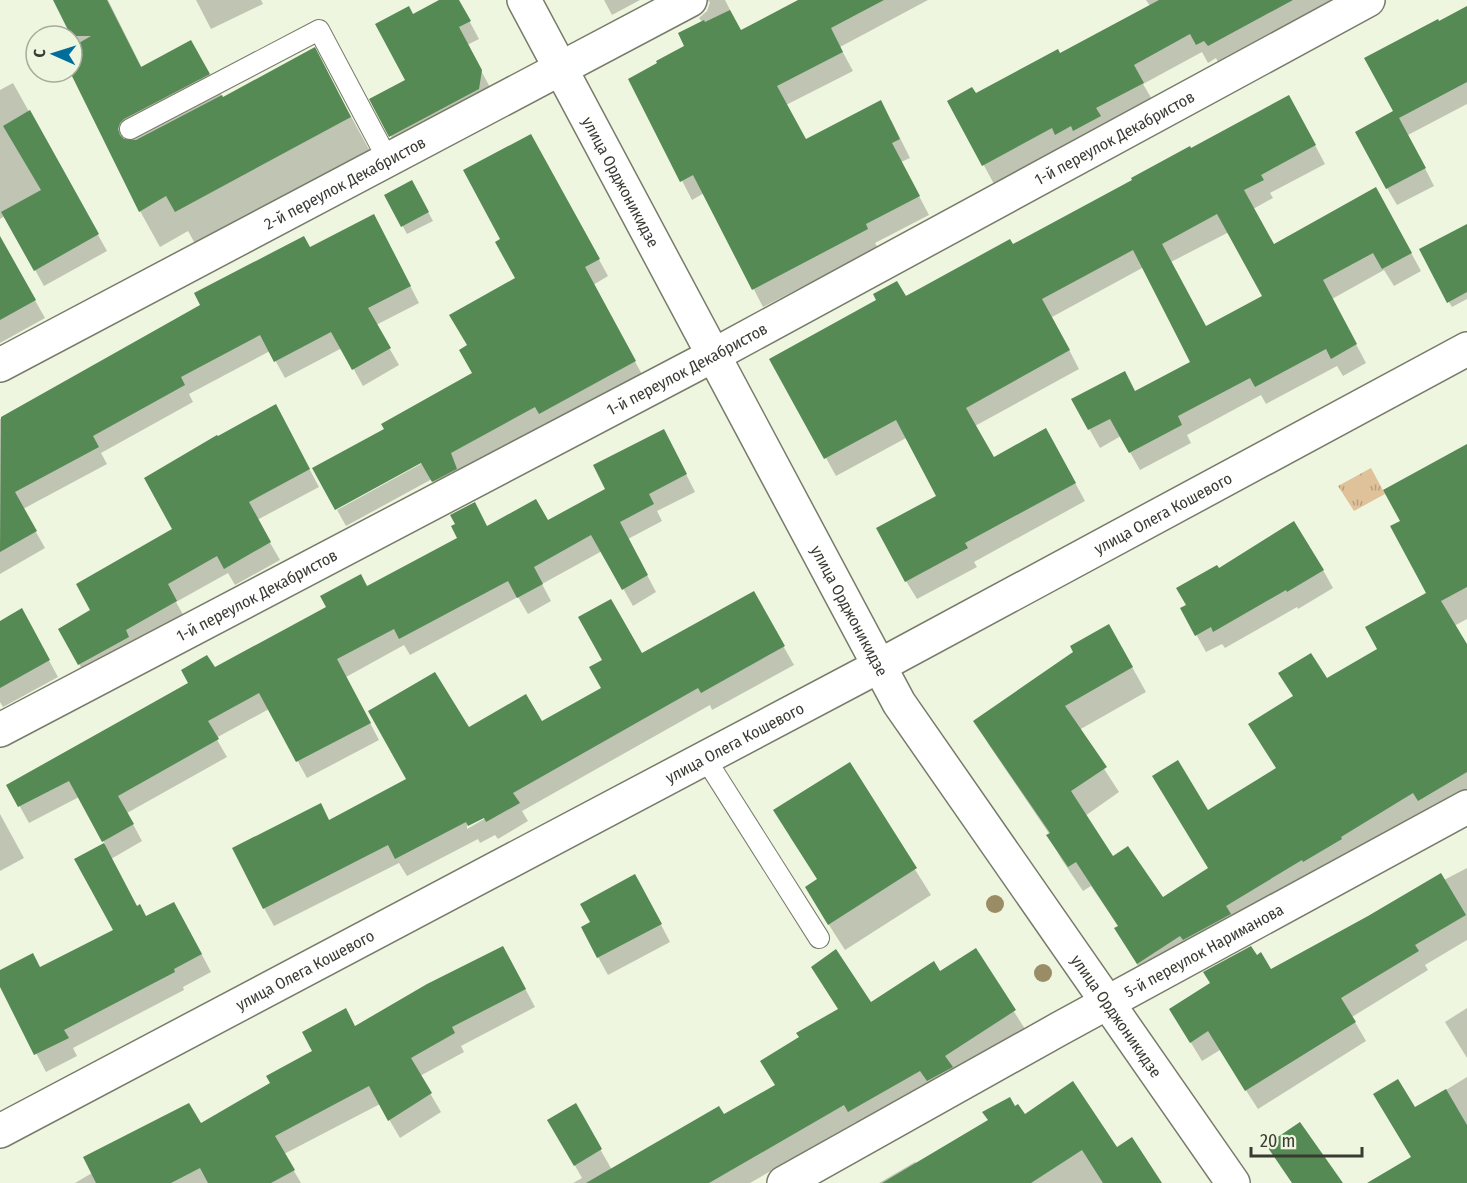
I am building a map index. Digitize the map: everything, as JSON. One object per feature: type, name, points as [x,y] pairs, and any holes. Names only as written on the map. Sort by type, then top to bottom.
[{"type":"street","name":"улица Орджоникидзе","points":[[524,0],[899,703],[1233,1183]]},
{"type":"street","name":"2-й переулок Декабристов","points":[[0,365],[690,0]]},
{"type":"street","name":"1-й переулок Декабристов","points":[[0,730],[714,356],[1368,0]]},
{"type":"street","name":"улица Олега Кошевого","points":[[0,1131],[879,666],[1467,349]]},
{"type":"street","name":"5-й переулок Нариманова","points":[[784,1183],[1467,807]]},
{"type":"lane","points":[[130,129],[319,30],[388,160]]},
{"type":"lane","points":[[705,758],[819,938]]},
{"type":"green space","points":[[1371,468],[1385,494],[1354,511],[1338,486]]},
{"type":"building","points":[[53,0],[107,0],[141,67],[191,40],[210,74],[124,119],[118,129],[124,139],[136,140],[222,95],[223,97],[315,47],[351,117],[175,212],[166,196],[139,212],[76,84],[84,84],[84,40],[91,36],[84,36],[84,24],[65,24]]},
{"type":"building","points":[[439,0],[459,0],[471,21],[459,27],[482,70],[479,89],[389,137],[369,99],[405,80],[375,24],[409,6],[413,14]]},
{"type":"building","points":[[798,0],[884,0],[831,28],[843,52],[777,86],[806,139],[881,100],[900,139],[892,143],[920,196],[866,224],[868,229],[752,290],[693,175],[680,182],[628,79],[684,46],[678,33],[704,20],[705,22],[730,10],[741,30]]},
{"type":"building","points":[[1159,0],[1293,0],[1208,46],[1204,41],[1196,45],[1190,34],[1134,65],[1144,83],[1096,108],[1101,116],[1073,131],[1071,126],[1055,135],[1052,128],[982,166],[947,101],[972,87],[976,93],[1058,49],[1060,53]]},
{"type":"building","points":[[1467,6],[1467,82],[1399,118],[1426,168],[1386,189],[1355,132],[1393,111],[1364,58]]},
{"type":"building","points":[[1289,95],[1316,145],[1261,175],[1264,180],[1244,190],[1274,244],[1376,187],[1412,253],[1382,269],[1373,253],[1323,280],[1357,344],[1331,359],[1326,349],[1255,387],[1250,378],[1178,416],[1182,425],[1129,453],[1110,419],[1088,430],[1071,399],[1125,371],[1135,391],[1190,362],[1133,250],[1042,299],[1070,350],[966,408],[994,457],[1046,428],[1076,483],[965,543],[968,548],[905,582],[876,528],[936,496],[896,420],[824,459],[769,359],[876,300],[873,294],[897,281],[906,296],[1010,239],[1013,244],[1190,146],[1191,148]],"holes":[[[1217,214],[1262,296],[1206,326],[1162,244]]]},
{"type":"building","points":[[30,110],[99,234],[34,271],[1,212],[41,190],[3,126]]},
{"type":"building","points":[[531,134],[600,259],[585,267],[636,361],[539,414],[535,407],[451,453],[457,469],[432,482],[421,463],[335,510],[312,468],[384,429],[381,424],[472,373],[459,350],[467,345],[449,315],[515,278],[495,242],[500,239],[463,170]]},
{"type":"building","points":[[412,180],[429,212],[401,227],[384,195]]},
{"type":"building","points":[[374,214],[411,286],[368,308],[391,348],[352,370],[331,332],[274,362],[260,335],[181,377],[185,385],[93,436],[99,447],[15,492],[37,531],[0,552],[1,417],[200,305],[194,293],[304,236],[310,247]]},
{"type":"building","points":[[1467,224],[1467,292],[1447,303],[1419,249]]},
{"type":"building","points":[[0,236],[36,300],[0,320]]},
{"type":"building","points":[[276,404],[310,469],[249,502],[271,542],[224,569],[217,556],[168,584],[177,601],[126,630],[129,637],[78,665],[58,629],[90,610],[76,584],[172,529],[144,478],[217,435]]},
{"type":"building","points":[[664,429],[687,474],[649,494],[654,504],[620,522],[648,575],[622,590],[591,535],[534,567],[543,584],[517,598],[508,581],[399,639],[394,629],[337,659],[371,723],[296,762],[259,693],[208,721],[219,739],[118,796],[134,824],[102,842],[69,781],[18,807],[6,785],[188,683],[181,670],[207,655],[215,667],[326,607],[320,596],[361,574],[367,586],[457,538],[451,526],[455,524],[450,515],[475,502],[487,526],[536,499],[548,520],[605,489],[593,465]]},
{"type":"building","points":[[1467,444],[1467,587],[1441,601],[1467,644],[1467,772],[1418,801],[1413,793],[1341,837],[1342,839],[1303,862],[1302,860],[1226,906],[1231,914],[1183,940],[1180,936],[1137,964],[1114,928],[1118,926],[1076,862],[1068,867],[1046,835],[1050,833],[973,721],[1073,652],[1070,646],[1109,624],[1133,667],[1065,706],[1107,767],[1071,791],[1113,856],[1128,846],[1163,897],[1208,868],[1152,776],[1178,760],[1208,810],[1276,768],[1248,724],[1293,696],[1278,673],[1311,653],[1327,678],[1377,649],[1365,627],[1426,593],[1390,526],[1400,521],[1383,490]]},
{"type":"building","points":[[1294,521],[1324,570],[1213,632],[1211,627],[1195,636],[1180,608],[1186,605],[1176,588],[1217,565],[1219,568]]},
{"type":"building","points":[[754,591],[785,646],[701,693],[698,688],[513,793],[520,803],[486,822],[484,818],[468,826],[466,822],[395,859],[388,845],[263,909],[232,848],[321,803],[329,820],[406,779],[368,711],[435,672],[469,727],[526,694],[542,721],[601,688],[589,667],[602,660],[578,617],[611,599],[642,653]]},
{"type":"building","points":[[22,608],[50,660],[0,688],[0,621]]},
{"type":"building","points":[[850,762],[917,868],[828,925],[805,887],[817,879],[773,810]]},
{"type":"building","points":[[104,843],[137,906],[140,904],[146,916],[174,902],[202,954],[174,969],[175,972],[64,1030],[69,1038],[34,1055],[0,987],[0,970],[33,953],[40,967],[113,930],[74,859]]},
{"type":"building","points":[[1441,873],[1466,915],[1415,945],[1419,951],[1341,998],[1356,1022],[1245,1091],[1208,1031],[1190,1043],[1169,1009],[1210,983],[1203,972],[1251,946],[1257,955],[1261,952],[1271,969]]},
{"type":"building","points":[[635,874],[662,924],[597,958],[581,927],[590,922],[580,904]]},
{"type":"building","points":[[503,946],[526,989],[452,1027],[455,1033],[411,1058],[432,1093],[388,1121],[369,1086],[275,1136],[295,1170],[271,1183],[208,1183],[200,1168],[171,1183],[96,1183],[83,1157],[189,1103],[201,1123],[270,1083],[266,1076],[312,1051],[302,1032],[346,1008],[355,1026],[427,984]]},
{"type":"building","points":[[976,948],[1016,1010],[945,1056],[953,1067],[927,1081],[920,1071],[848,1112],[844,1105],[709,1183],[586,1183],[719,1106],[724,1114],[775,1085],[760,1061],[799,1037],[796,1033],[838,1009],[811,967],[836,949],[871,1002],[934,961],[940,971]]},
{"type":"building","points":[[1398,1079],[1415,1107],[1446,1089],[1467,1125],[1467,1183],[1367,1183],[1411,1157],[1373,1094]]},
{"type":"building","points":[[1073,1081],[1117,1147],[1132,1137],[1162,1183],[1103,1183],[1082,1150],[1031,1183],[882,1183],[988,1120],[982,1112],[1010,1097],[1015,1106],[1018,1104],[1025,1114]]},
{"type":"building","points":[[576,1103],[602,1149],[574,1166],[547,1120]]},
{"type":"building","points":[[1300,1122],[1343,1183],[1292,1183],[1266,1145]]}]
